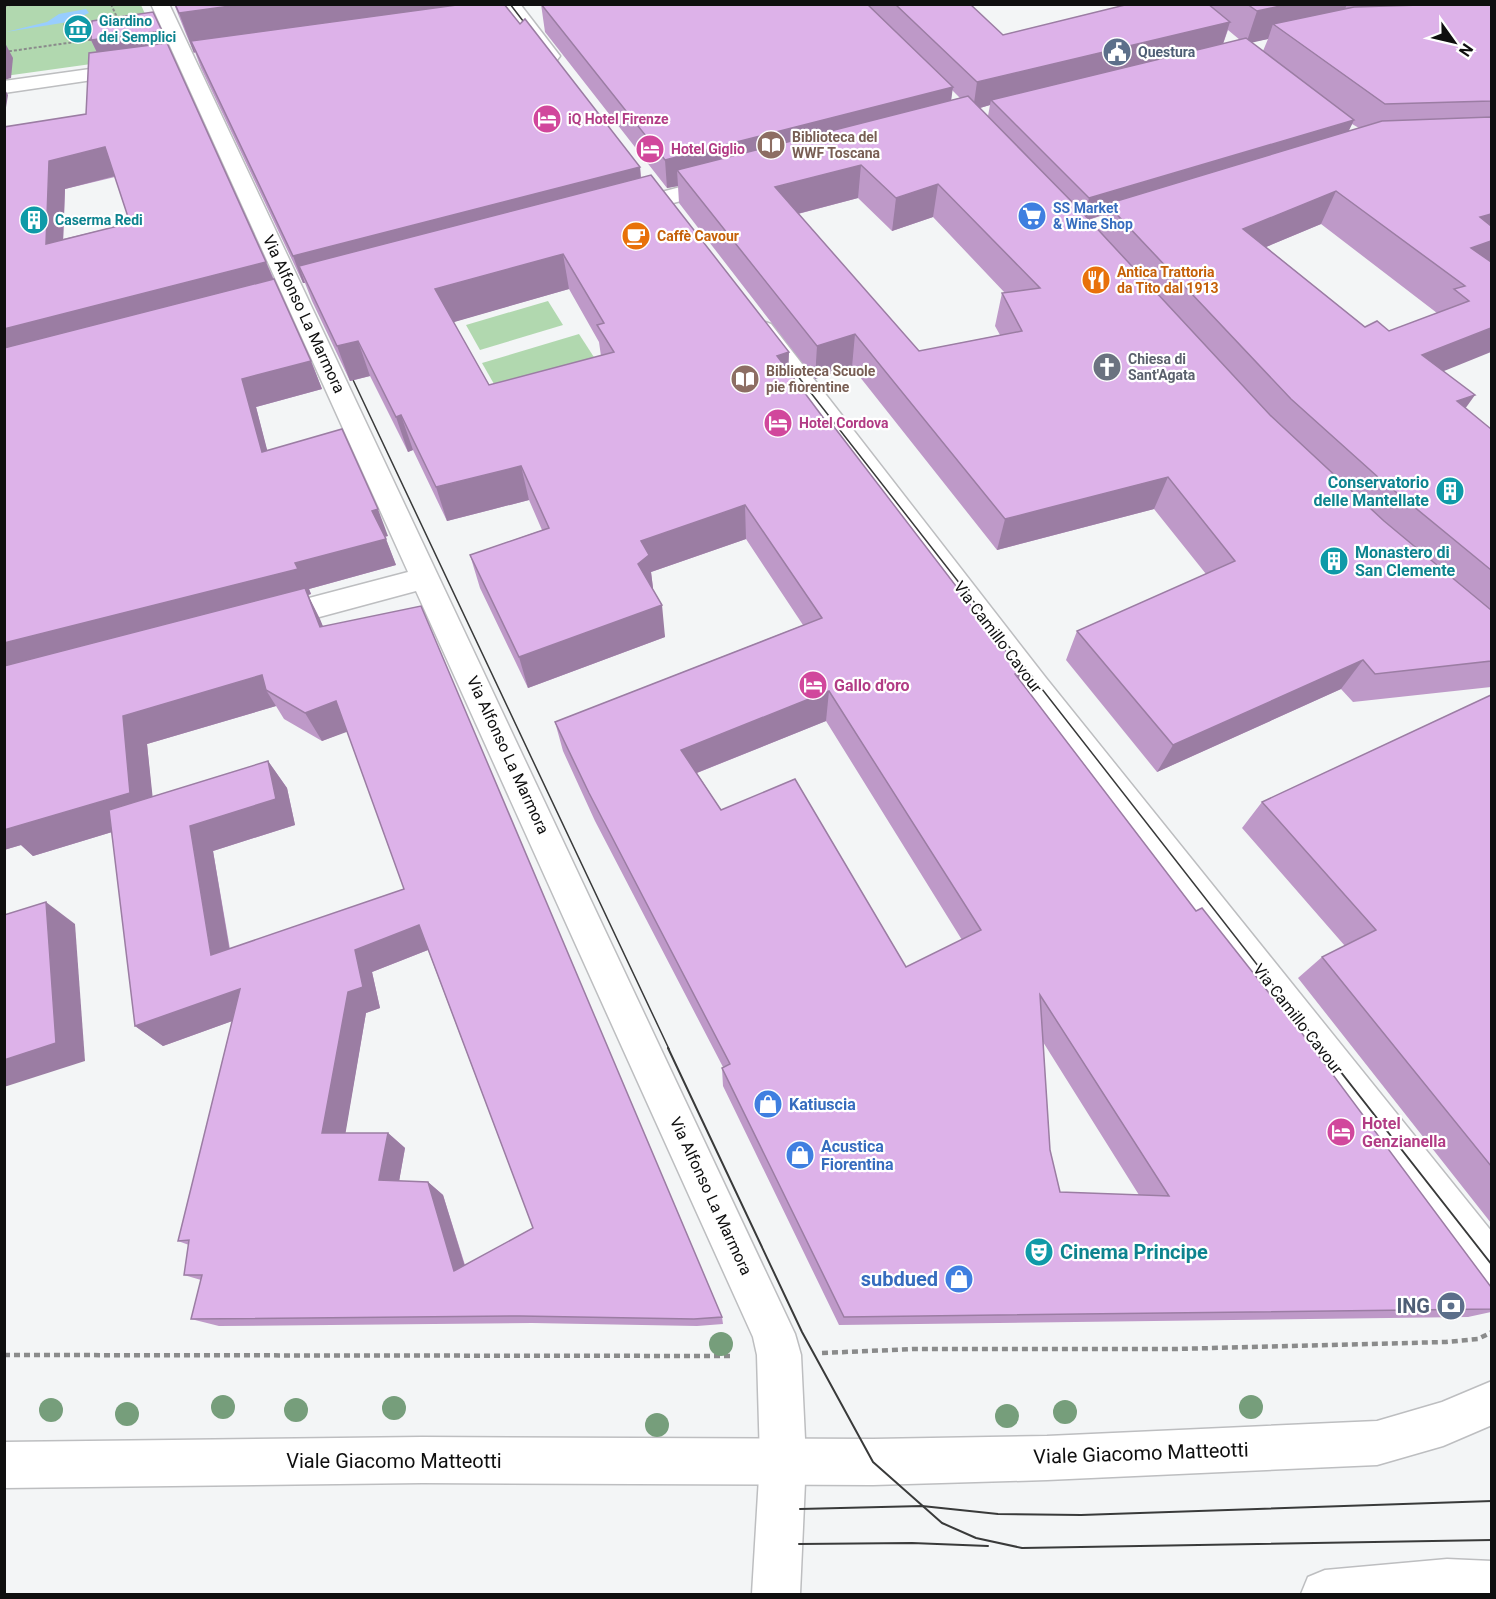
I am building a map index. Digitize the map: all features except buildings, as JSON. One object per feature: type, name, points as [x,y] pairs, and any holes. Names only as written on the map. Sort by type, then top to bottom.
[{"type":"street","name":"Via Alfonso La Marmora","points":[[160,4],[180,62],[294,296],[426,578],[774,1334],[779,1355],[783,1460]]},
{"type":"street","points":[[508,13],[542,14]]},
{"type":"street","points":[[508,13],[560,69]]},
{"type":"street","points":[[4,87],[180,62]]},
{"type":"street","points":[[601,215],[742,178]]},
{"type":"street","name":"Via Camillo Cavour","points":[[743,305],[1043,697],[1491,1265]]},
{"type":"street","points":[[243,626],[426,578]]},
{"type":"street","name":"Viale Giacomo Matteotti","points":[[4,1465],[422,1460],[873,1462],[1047,1458],[1377,1443],[1443,1424],[1491,1403]]},
{"type":"street","points":[[776,1594],[783,1460]]},
{"type":"street","points":[[1325,1594],[1469,1584]]},
{"type":"path","points":[[4,6],[16,4]]},
{"type":"path","points":[[111,4],[120,25]]},
{"type":"path","points":[[4,52],[103,38]]},
{"type":"path","points":[[4,1355],[779,1355],[914,1349],[1174,1349],[1446,1341],[1478,1339],[1491,1332]]},
{"type":"green space","name":"Giardino dei Semplici","points":[[4,5],[141,5],[163,54],[5,76]]},
{"type":"green space","points":[[548,301],[563,325],[480,350],[466,325]]},
{"type":"green space","points":[[579,334],[601,368],[502,398],[482,363]]},
{"type":"water","points":[[86,9],[89,13],[68,22],[6,32],[47,22],[59,14]]},
{"type":"tram line","points":[[510,4],[533,34]]},
{"type":"tram line","points":[[779,352],[1323,1049]]},
{"type":"tram line","points":[[346,365],[669,1049]]},
{"type":"tram line","points":[[668,1048],[802,1332],[873,1462],[923,1506]]},
{"type":"tram line","points":[[1322,1048],[1492,1265]]},
{"type":"tram line","points":[[923,1506],[998,1514],[1081,1515],[1492,1501]]},
{"type":"tram line","points":[[800,1509],[923,1506]]},
{"type":"tram line","points":[[923,1506],[942,1523],[976,1538],[1022,1548],[1492,1540]]},
{"type":"tram line","points":[[799,1544],[912,1543],[988,1546]]},
{"type":"place","name":"Giardino dei Semplici","points":[[78,29]]},
{"type":"place","name":"Questura","points":[[1117,52]]},
{"type":"place","name":"iQ Hotel Firenze","points":[[547,119]]},
{"type":"place","name":"Biblioteca del WWF Toscana","points":[[771,145]]},
{"type":"place","name":"Hotel Giglio","points":[[650,149]]},
{"type":"place","name":"SS Market & Wine Shop","points":[[1032,216]]},
{"type":"place","name":"Caserma Redi","points":[[34,220]]},
{"type":"place","name":"Caffè Cavour","points":[[636,236]]},
{"type":"place","name":"Antica Trattoria da Tito dal 1913","points":[[1096,280]]},
{"type":"place","name":"Chiesa di Sant'Agata","points":[[1107,367]]},
{"type":"place","name":"Biblioteca Scuole pie fiorentine","points":[[745,379]]},
{"type":"place","name":"Hotel Cordova","points":[[778,423]]},
{"type":"place","name":"Conservatorio delle Mantellate","points":[[1450,491]]},
{"type":"place","name":"Monastero di San Clemente","points":[[1334,561]]},
{"type":"place","name":"Gallo d'oro","points":[[813,685]]},
{"type":"place","name":"Katiuscia","points":[[768,1104]]},
{"type":"place","name":"Hotel Genzianella","points":[[1341,1132]]},
{"type":"place","name":"Acustica Fiorentina","points":[[800,1155]]},
{"type":"place","name":"Cinema Principe","points":[[1039,1252]]},
{"type":"place","name":"subdued","points":[[959,1279]]},
{"type":"place","name":"ING","points":[[1451,1306]]}]
